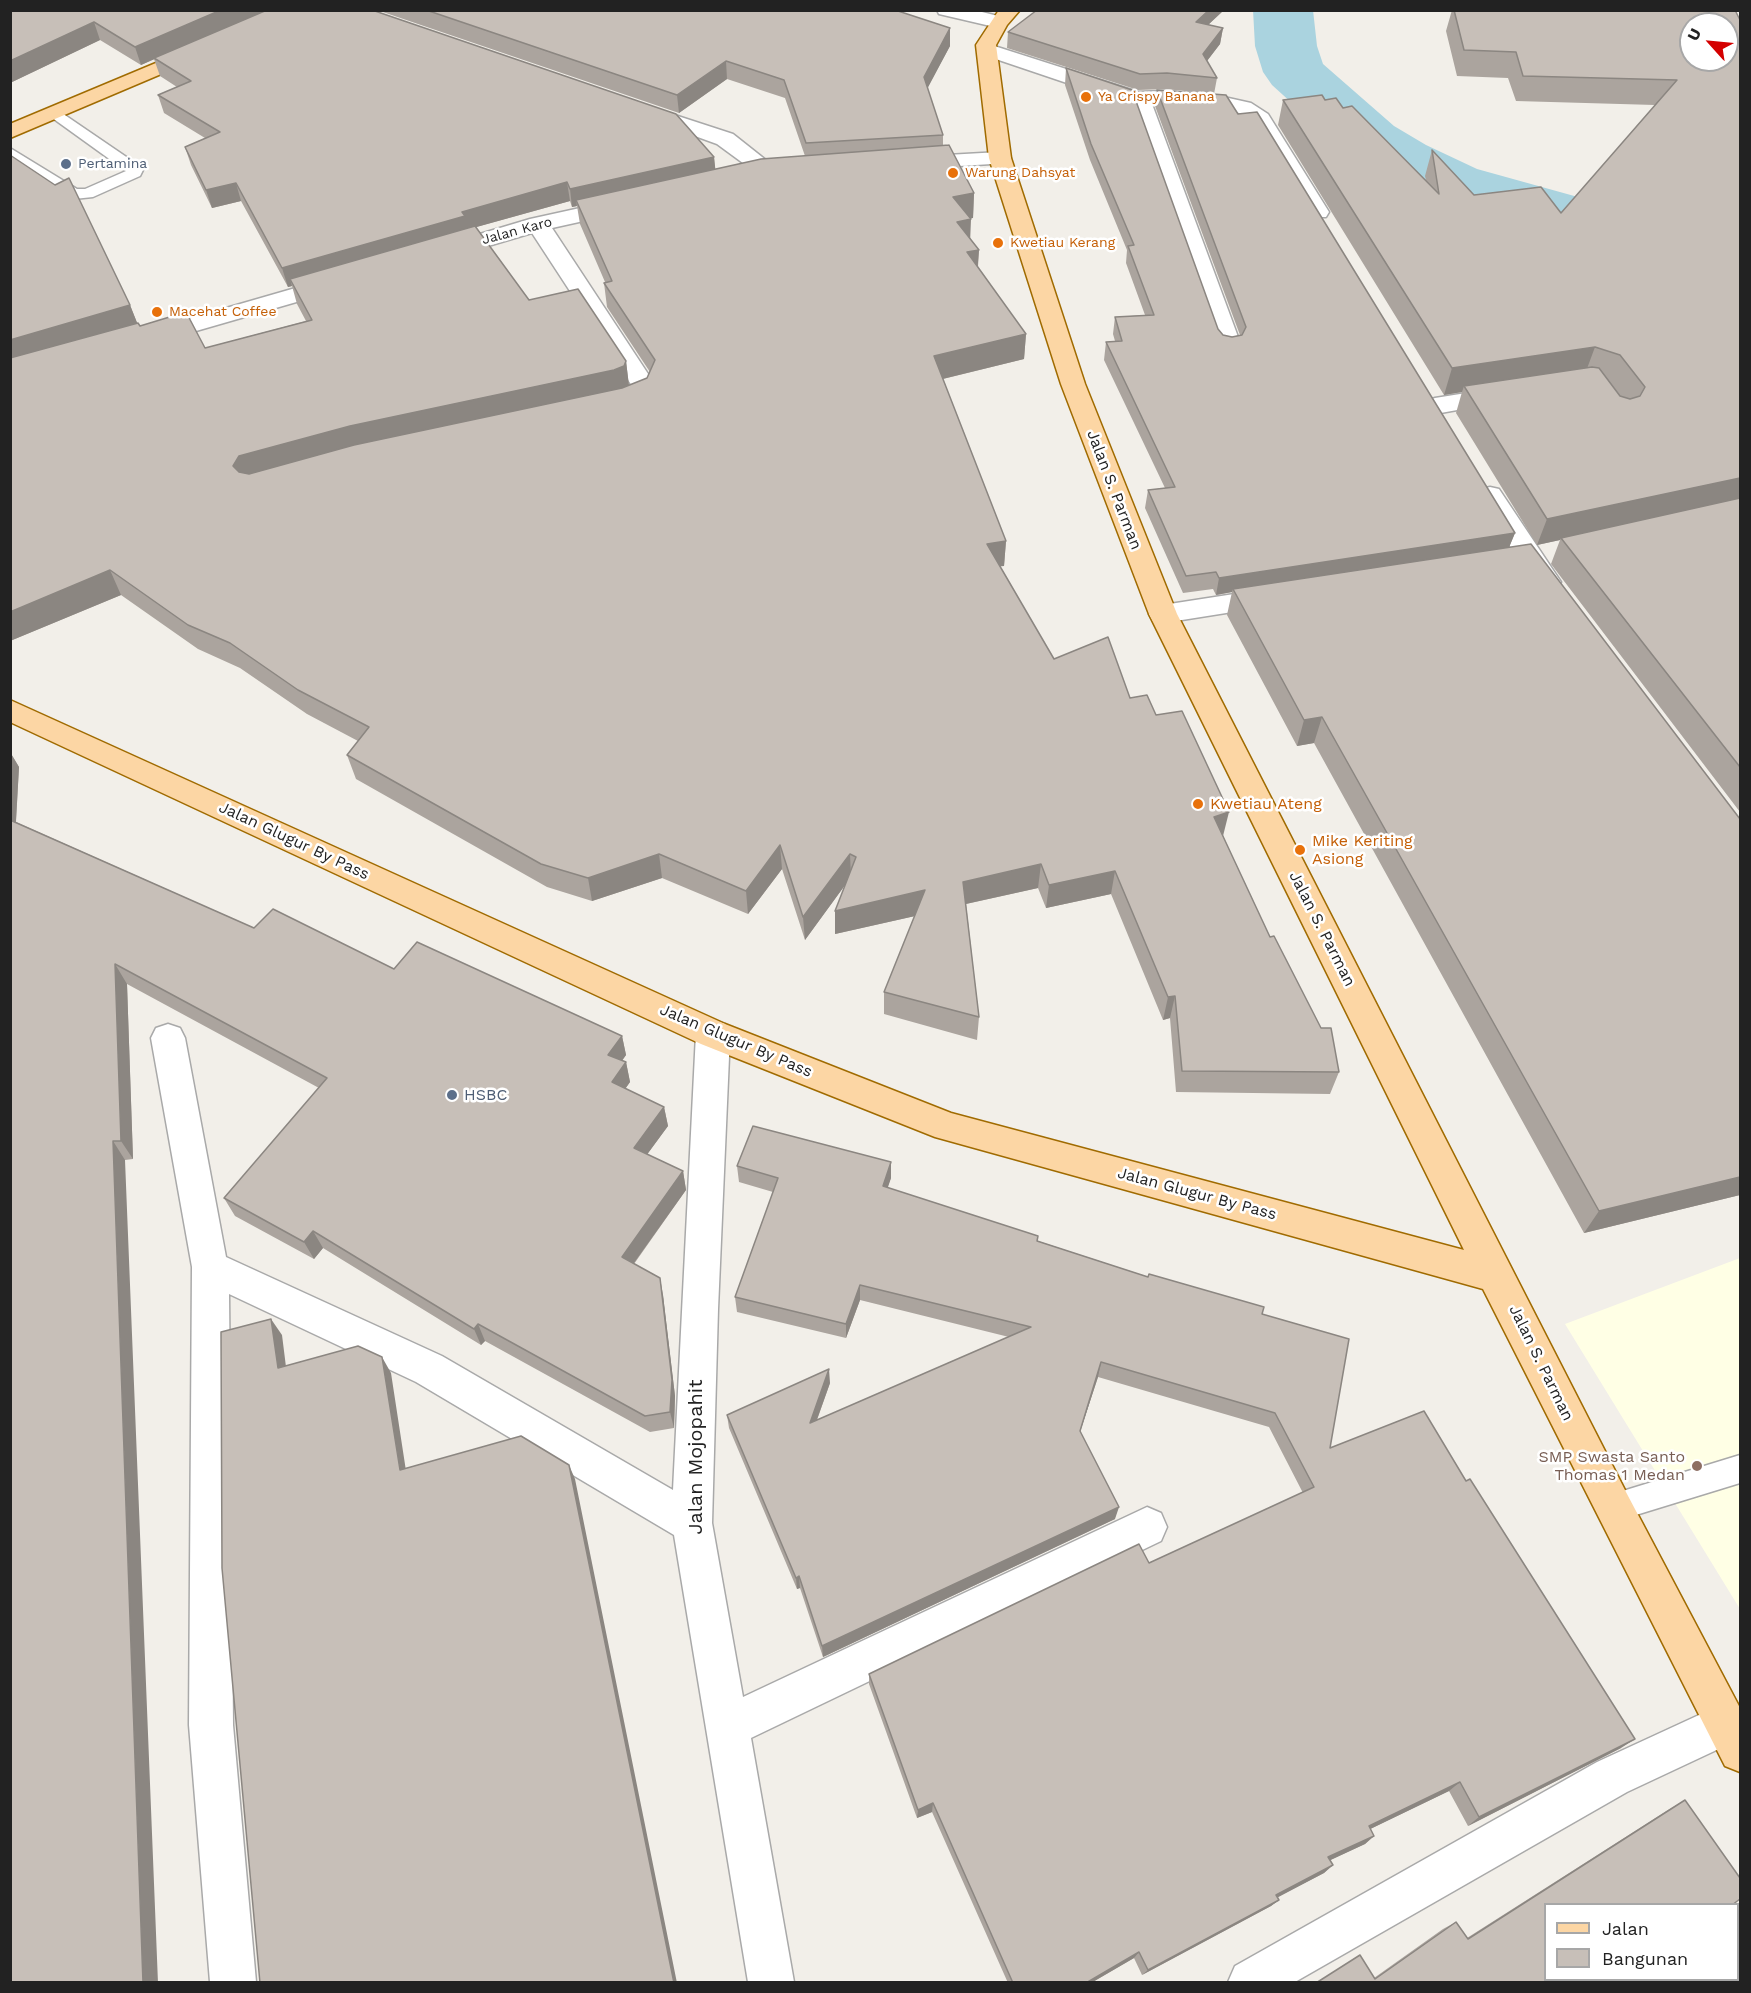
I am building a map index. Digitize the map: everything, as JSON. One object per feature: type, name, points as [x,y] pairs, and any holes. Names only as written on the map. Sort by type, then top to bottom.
[{"type":"main road","name":"Jalan S. Parman","points":[[1005,16],[986,45],[1000,158],[1073,384],[1163,614],[1498,1276],[1612,1508],[1733,1738]]},
{"type":"main road","points":[[10,132],[217,43]]},
{"type":"main road","name":"Jalan Glugur By Pass","points":[[10,710],[713,1034],[947,1126],[1498,1276]]},
{"type":"street","points":[[946,10],[1005,16]]},
{"type":"street","points":[[988,50],[1137,98],[1166,97],[1244,107],[1261,118],[1333,237]]},
{"type":"street","points":[[1137,98],[1153,127],[1229,345]]},
{"type":"street","points":[[626,105],[725,139],[770,172]]},
{"type":"street","points":[[885,165],[1000,158]]},
{"type":"street","points":[[747,177],[770,172],[793,171]]},
{"type":"street","name":"Jalan Karo","points":[[423,258],[538,224],[642,201]]},
{"type":"street","points":[[538,224],[644,386],[640,396],[625,403],[590,410]]},
{"type":"street","points":[[125,345],[355,278]]},
{"type":"street","points":[[1435,406],[1527,392]]},
{"type":"street","points":[[1479,477],[1518,560],[1565,605]]},
{"type":"street","points":[[1518,560],[1563,551]]},
{"type":"street","points":[[1163,614],[1297,593]]},
{"type":"street","name":"Jalan Mojopahit","points":[[713,1034],[699,1310],[692,1523],[771,1983]]},
{"type":"street","points":[[168,1038],[210,1267],[211,1725],[233,1983]]},
{"type":"street","points":[[210,1267],[429,1369],[692,1523]]},
{"type":"street","points":[[727,1726],[1147,1527]]},
{"type":"street","points":[[1251,1983],[1612,1777],[1733,1738]]},
{"type":"lane","points":[[10,153],[74,194],[87,194],[134,173],[135,170],[56,114]]},
{"type":"lane","points":[[1612,1508],[1740,1469]]},
{"type":"shaded area","name":"SMP Swasta Santo Thomas 1 Medan","points":[[1740,1258],[1740,1609],[1565,1324]]},
{"type":"building","points":[[10,10],[221,10],[135,47],[94,22],[10,61]]},
{"type":"building","points":[[267,10],[372,10],[676,114],[714,157],[570,189],[567,182],[462,212],[465,216],[282,268],[236,183],[206,190],[185,147],[220,132],[158,95],[191,81],[154,58]]},
{"type":"building","points":[[426,10],[895,10],[950,28],[924,77],[943,135],[806,143],[784,80],[726,61],[677,95]]},
{"type":"building","points":[[1037,10],[1209,10],[1196,22],[1223,28],[1203,54],[1217,78],[1167,73],[1140,74],[1008,32]]},
{"type":"building","points":[[1454,10],[1735,10],[1736,12],[1679,12],[1679,72],[1739,72],[1739,18],[1740,478],[1547,519],[1464,386],[1592,367],[1599,368],[1620,396],[1630,399],[1640,396],[1645,387],[1620,355],[1595,347],[1452,368],[1283,100],[1322,95],[1325,100],[1336,98],[1343,108],[1352,106],[1439,194],[1432,150],[1474,195],[1541,187],[1561,213],[1677,80],[1523,76],[1516,52],[1464,50]]},
{"type":"building","points":[[1066,68],[1132,90],[1218,329],[1223,335],[1232,337],[1242,335],[1246,327],[1157,90],[1226,95],[1238,114],[1257,112],[1515,533],[1219,578],[1216,572],[1186,576],[1148,490],[1175,487],[1106,342],[1122,341],[1115,317],[1154,315],[1128,246],[1134,245],[1091,144]]},
{"type":"building","points":[[949,145],[974,193],[953,197],[971,219],[957,222],[979,250],[967,252],[1026,334],[934,356],[1006,541],[987,544],[1054,659],[1108,637],[1130,698],[1147,695],[1156,715],[1182,711],[1229,812],[1214,817],[1270,937],[1274,936],[1321,1028],[1331,1028],[1339,1072],[1182,1071],[1175,996],[1168,997],[1115,871],[1049,885],[1041,864],[963,882],[979,1017],[884,992],[925,890],[835,911],[856,857],[850,854],[803,917],[780,845],[746,891],[659,854],[588,878],[541,864],[347,755],[369,727],[298,690],[230,643],[188,625],[110,570],[10,612],[10,358],[138,323],[140,326],[186,312],[205,348],[312,320],[290,279],[475,226],[529,300],[578,289],[626,361],[624,366],[614,370],[350,426],[239,456],[233,466],[239,472],[249,474],[354,445],[622,388],[647,378],[655,360],[604,283],[612,281],[576,200],[761,159]]},
{"type":"building","points":[[10,155],[55,185],[69,178],[130,305],[10,340]]},
{"type":"building","points":[[1740,498],[1740,767],[1561,538]]},
{"type":"building","points":[[1531,544],[1740,819],[1740,1177],[1599,1211],[1322,717],[1304,720],[1233,589]]},
{"type":"building","points":[[10,820],[254,928],[273,909],[394,969],[417,942],[622,1036],[608,1055],[626,1062],[612,1082],[664,1107],[634,1148],[683,1171],[622,1257],[660,1278],[672,1380],[670,1412],[645,1416],[478,1324],[474,1329],[313,1231],[304,1242],[224,1198],[327,1078],[115,964],[121,1141],[113,1141],[143,1983],[10,1983]]},
{"type":"building","points":[[753,1126],[891,1162],[883,1186],[1038,1236],[1037,1241],[1148,1277],[1149,1274],[1264,1307],[1262,1314],[1349,1339],[1330,1448],[1424,1411],[1466,1481],[1470,1479],[1635,1739],[1479,1817],[1460,1782],[1369,1826],[1374,1836],[1328,1857],[1333,1865],[1276,1895],[1279,1900],[1148,1970],[1139,1952],[1086,1983],[1013,1983],[933,1803],[918,1810],[869,1674],[1139,1544],[1149,1563],[1314,1487],[1275,1413],[1101,1362],[1080,1431],[1119,1507],[822,1646],[799,1576],[796,1578],[727,1415],[829,1369],[810,1423],[1031,1327],[860,1285],[846,1324],[735,1297],[778,1178],[737,1166]]},
{"type":"building","points":[[271,1319],[278,1368],[358,1346],[382,1357],[400,1470],[521,1436],[569,1465],[674,1983],[260,1983],[222,1568],[221,1332]]},
{"type":"building","points":[[1685,1800],[1740,1878],[1740,1899],[1735,1903],[1544,1903],[1544,1981],[1739,1981],[1739,1973],[1740,1983],[1316,1983],[1360,1955],[1375,1979],[1456,1922],[1468,1939]]},
{"type":"waterway","points":[[1283,10],[1286,46],[1294,72],[1371,140],[1403,159],[1453,183],[1740,264]]},
{"type":"place","name":"Ya Crispy Banana","points":[[1086,97]]},
{"type":"place","name":"Pertamina","points":[[66,164]]},
{"type":"place","name":"Warung Dahsyat","points":[[953,173]]},
{"type":"place","name":"Kwetiau Kerang","points":[[998,243]]},
{"type":"place","name":"Macehat Coffee","points":[[157,312]]},
{"type":"place","name":"Kwetiau Ateng","points":[[1198,804]]},
{"type":"place","name":"Mike Keriting Asiong","points":[[1300,850]]},
{"type":"place","name":"HSBC","points":[[452,1095]]},
{"type":"place","name":"SMP Swasta Santo Thomas 1 Medan","points":[[1697,1466]]}]
